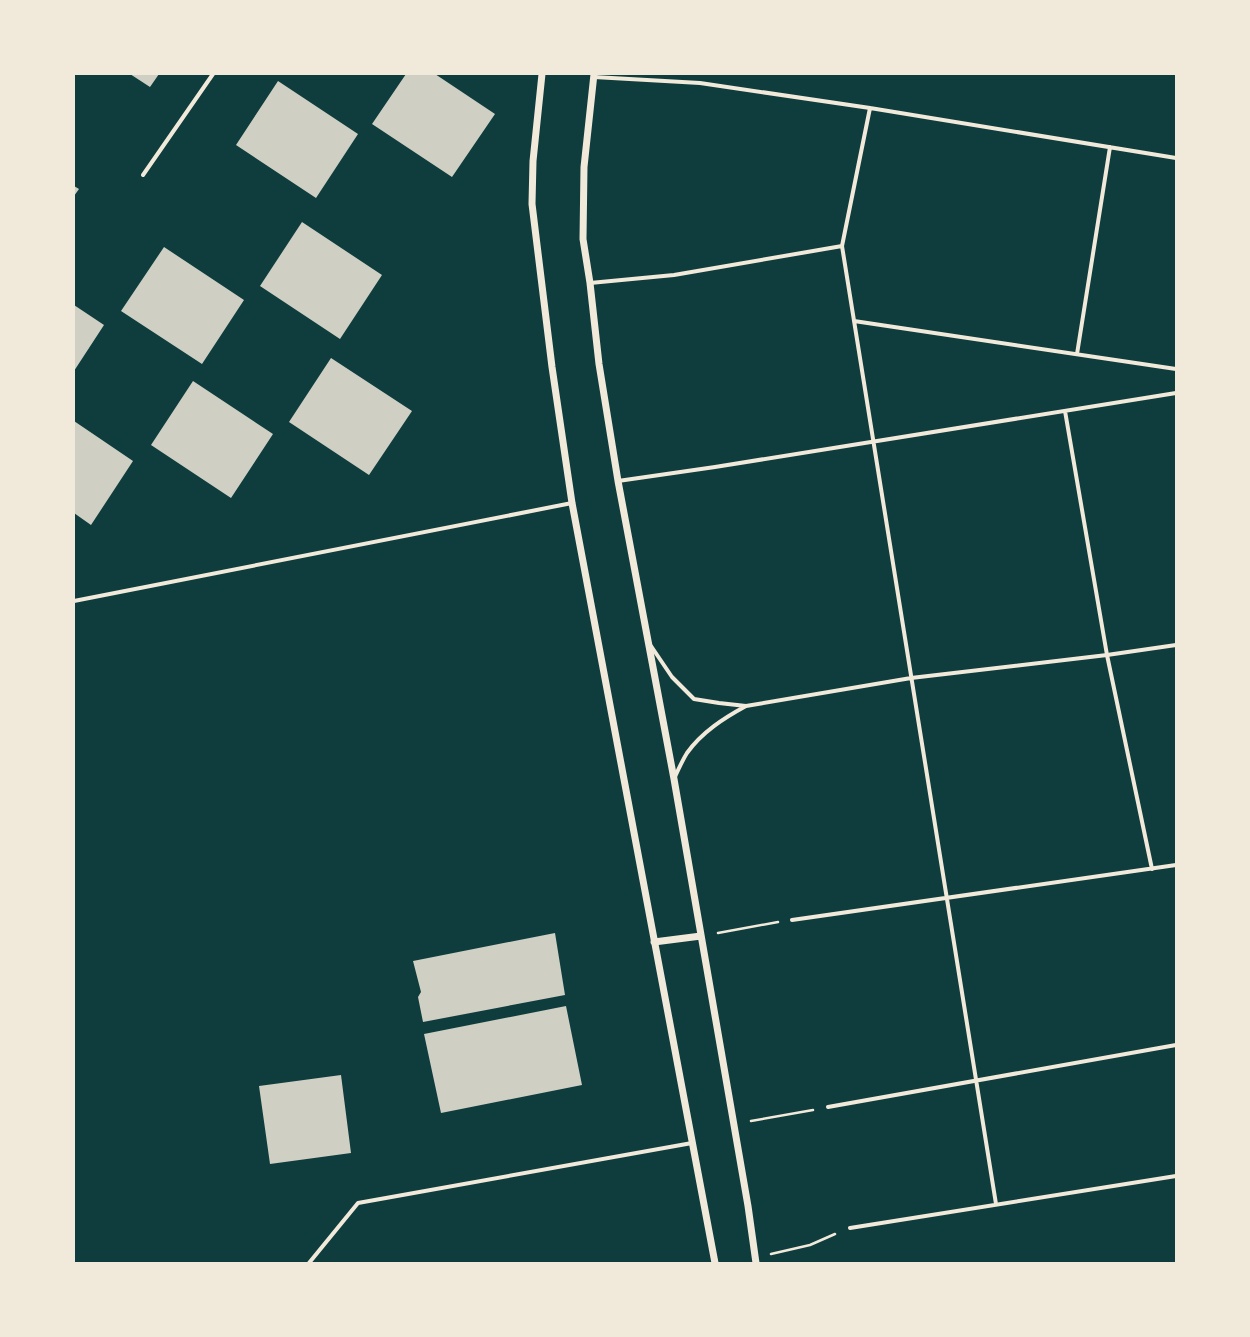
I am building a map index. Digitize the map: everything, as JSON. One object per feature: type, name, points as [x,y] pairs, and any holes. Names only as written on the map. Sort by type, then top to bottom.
[{"type":"street","points":[[143,175],[213,74]]},
{"type":"street","points":[[542,74],[533,160],[532,204],[548,337],[572,503],[715,1263]]},
{"type":"street","points":[[756,1260],[674,779],[650,644],[618,481],[599,364],[590,283],[583,239],[584,167],[594,75],[700,82],[1176,158]]},
{"type":"street","points":[[870,108],[842,246],[996,1204]]},
{"type":"street","points":[[1077,354],[1110,147]]},
{"type":"street","points":[[590,283],[674,275],[842,246]]},
{"type":"street","points":[[854,322],[1176,369]]},
{"type":"street","points":[[618,481],[873,442],[1176,392]]},
{"type":"street","points":[[1065,411],[1107,655],[1152,869]]},
{"type":"street","points":[[74,601],[572,503]]},
{"type":"street","points":[[650,644],[672,677],[694,699],[746,706],[911,678],[1107,655],[1176,645]]},
{"type":"street","points":[[674,779],[686,754],[699,738],[725,718],[746,706]]},
{"type":"street","points":[[792,920],[1176,865]]},
{"type":"street","points":[[654,942],[701,936]]},
{"type":"street","points":[[828,1107],[1176,1045]]},
{"type":"street","points":[[309,1263],[358,1203],[692,1144]]},
{"type":"street","points":[[850,1228],[1176,1176]]},
{"type":"path","points":[[701,936],[792,920]]},
{"type":"path","points":[[733,1124],[828,1107]]},
{"type":"path","points":[[756,1260],[810,1245],[850,1228]]},
{"type":"building","points":[[130,74],[159,74],[150,87]]},
{"type":"building","points":[[406,74],[435,74],[495,114],[452,177],[372,124]]},
{"type":"building","points":[[278,81],[358,134],[316,198],[236,145]]},
{"type":"building","points":[[74,186],[79,189],[74,196]]},
{"type":"building","points":[[302,222],[382,275],[340,339],[260,286]]},
{"type":"building","points":[[164,247],[244,300],[202,364],[121,311]]},
{"type":"building","points":[[74,305],[104,325],[74,371]]},
{"type":"building","points":[[331,358],[412,411],[369,475],[289,422]]},
{"type":"building","points":[[193,381],[273,434],[231,498],[151,445]]},
{"type":"building","points":[[74,421],[133,461],[91,525],[74,513]]},
{"type":"building","points":[[555,933],[565,995],[423,1022],[418,997],[421,992],[413,961]]},
{"type":"building","points":[[566,1006],[582,1085],[441,1113],[424,1034]]},
{"type":"building","points":[[341,1075],[351,1153],[270,1164],[259,1086]]}]
